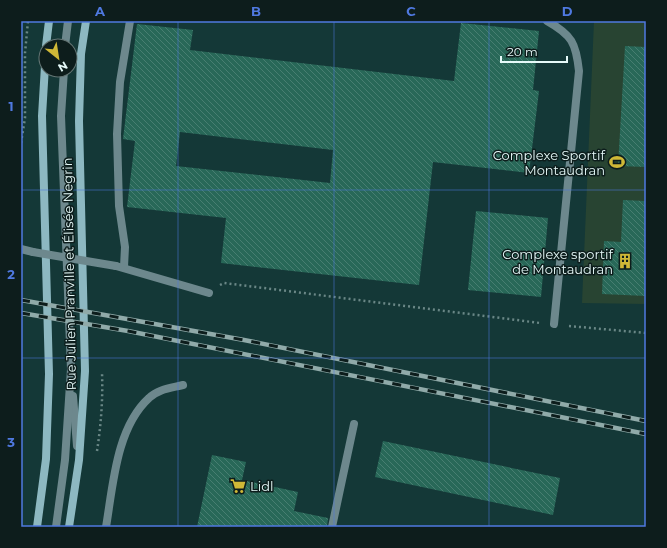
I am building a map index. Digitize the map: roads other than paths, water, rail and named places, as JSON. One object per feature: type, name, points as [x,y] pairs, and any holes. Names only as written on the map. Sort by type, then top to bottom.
[{"type":"street","points":[[47,38],[49,21]]},
{"type":"street","points":[[66,38],[68,21]]},
{"type":"street","name":"Rue Julien Pranville et Élisée Negrin","points":[[69,527],[79,460],[85,371],[79,121],[81,54],[86,21]]},
{"type":"street","points":[[120,267],[125,247],[119,206],[117,134],[120,82],[130,21]]},
{"type":"street","points":[[547,21],[561,29],[570,38],[577,54],[579,70],[554,324]]},
{"type":"street","name":"Rue Julien Pranville et Élisée Negrin","points":[[37,527],[46,459],[49,374],[42,116],[44,78]]},
{"type":"street","name":"Rue Julien Pranville et Élisée Negrin","points":[[56,527],[65,460],[71,369],[61,116],[63,78]]},
{"type":"street","points":[[21,249],[120,267],[209,293]]},
{"type":"street","points":[[71,369],[79,460]]},
{"type":"street","points":[[106,527],[118,454],[127,430],[138,411],[149,397],[163,390],[183,385]]},
{"type":"street","points":[[332,527],[354,424]]},
{"type":"railway","points":[[21,300],[244,340],[646,421]]},
{"type":"railway","points":[[21,313],[128,331],[646,434]]},
{"type":"place","name":"Complexe Sportif Montaudran","points":[[617,162]]},
{"type":"place","name":"Complexe sportif de Montaudran","points":[[625,261]]},
{"type":"place","name":"Lidl","points":[[238,486]]}]
